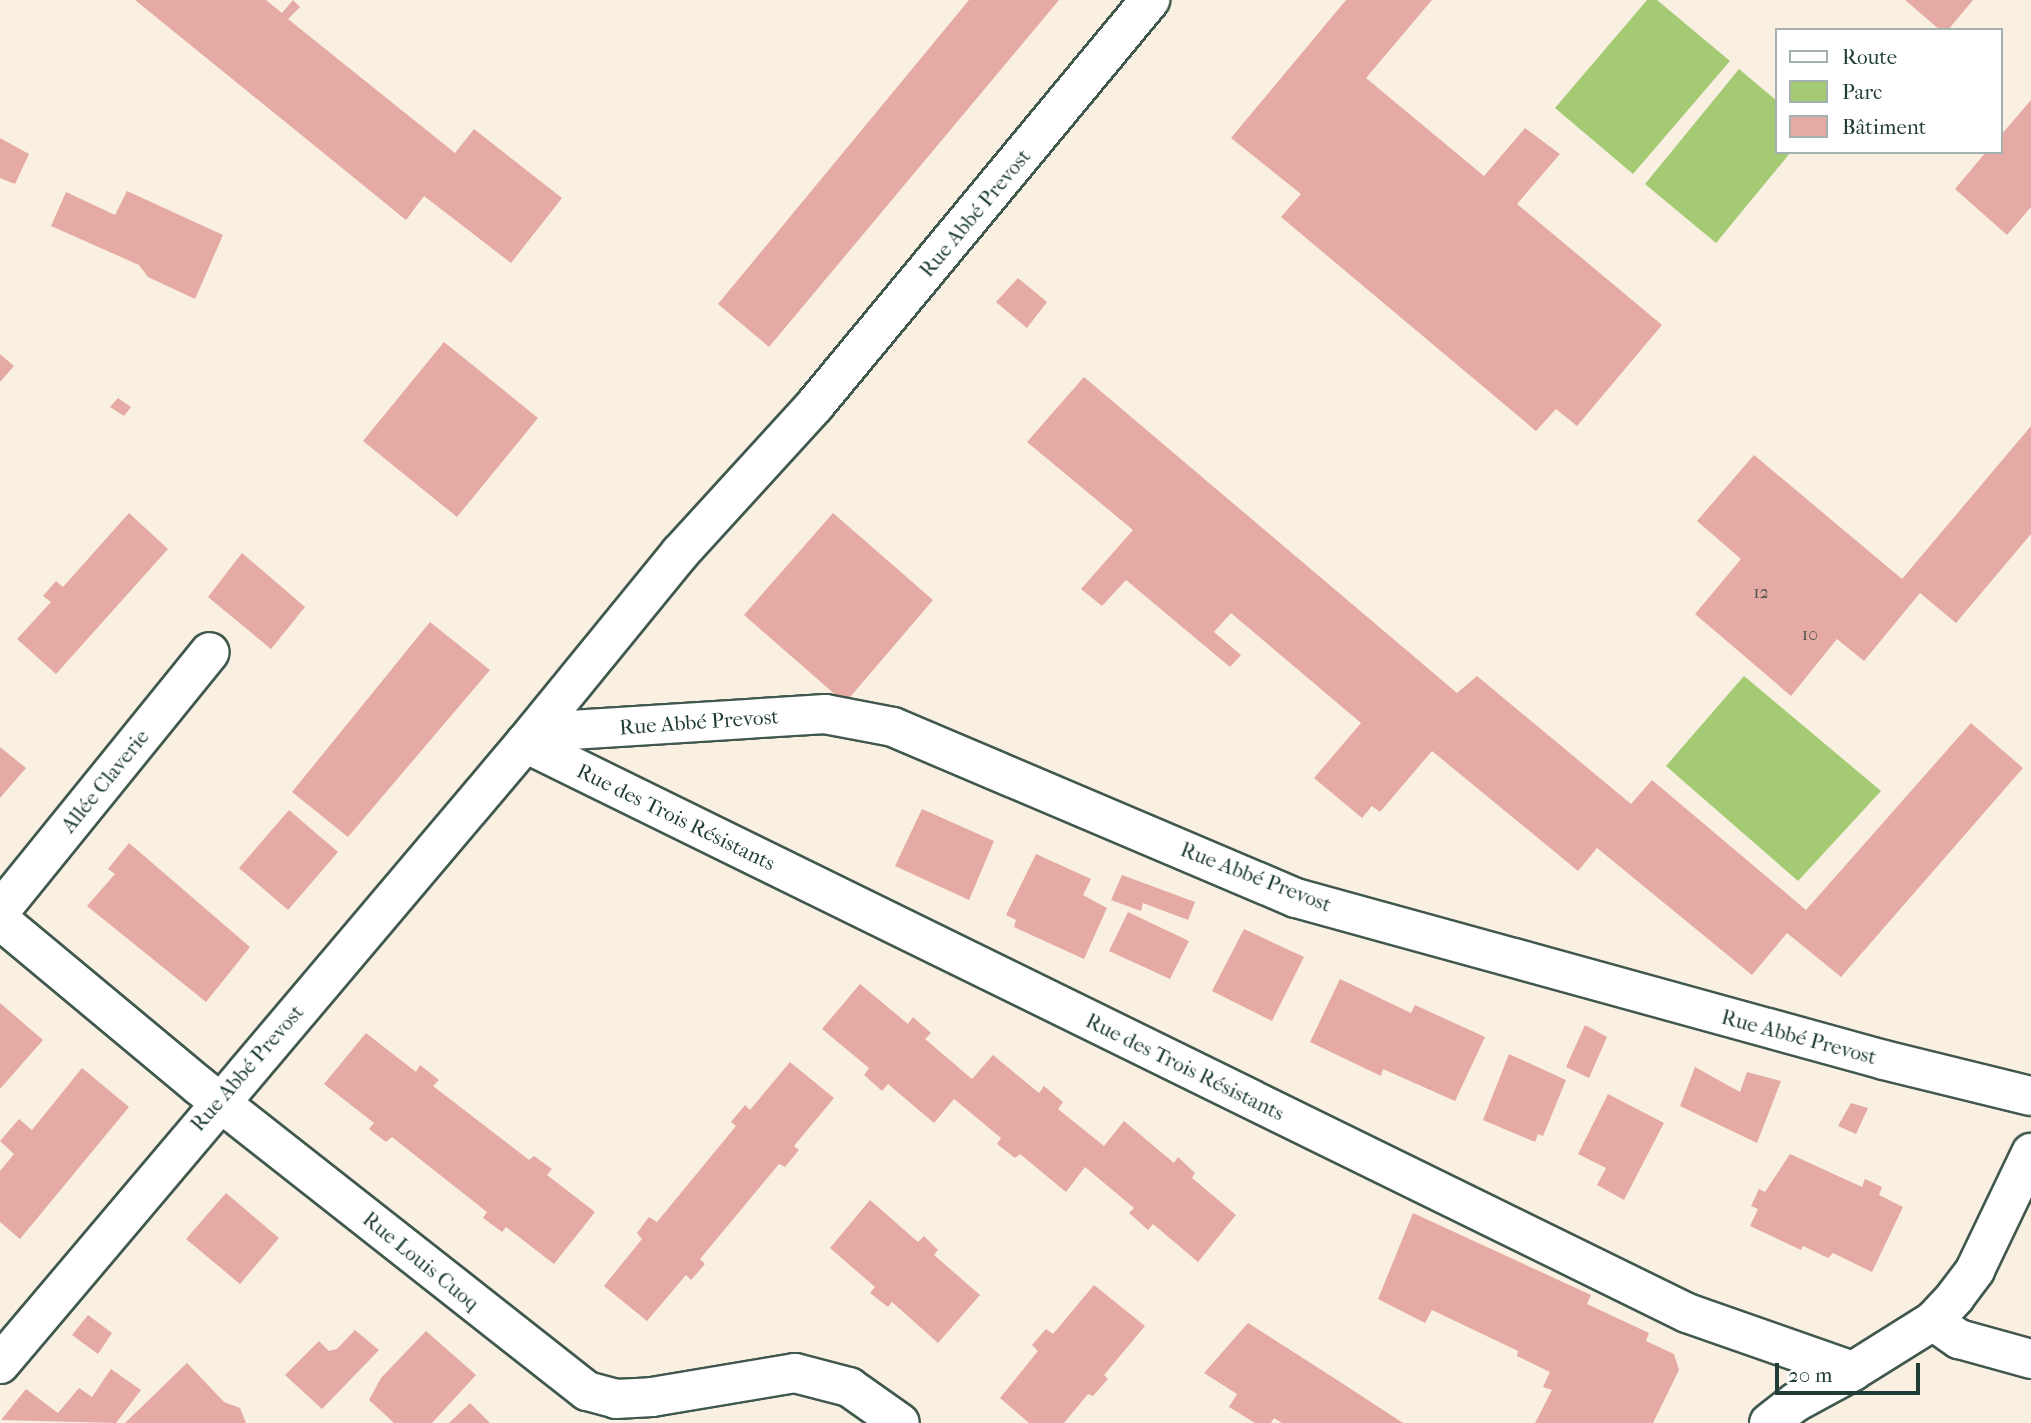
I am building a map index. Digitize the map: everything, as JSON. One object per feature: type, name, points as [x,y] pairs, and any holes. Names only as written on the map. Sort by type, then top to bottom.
[{"type":"street","name":"Rue Abbé Prevost","points":[[0,1364],[525,743],[680,553],[816,405],[1150,0]]},
{"type":"street","name":"Allée Claverie","points":[[0,911],[210,652]]},
{"type":"street","name":"Rue Abbé Prevost","points":[[525,743],[571,730],[825,713],[893,727],[1296,898],[1884,1060],[2031,1096]]},
{"type":"street","name":"Rue des Trois Résistants","points":[[525,743],[1687,1313],[1853,1371]]},
{"type":"street","name":"Rue Louis Cuoq","points":[[0,920],[220,1101],[587,1391],[615,1399],[652,1397],[795,1373],[849,1387],[900,1423]]},
{"type":"street","points":[[1769,1423],[1796,1402],[1853,1371],[1933,1321],[1975,1270],[2031,1153]]},
{"type":"street","points":[[1933,1321],[1959,1339],[2031,1359]]},
{"type":"green space","points":[[1647,0],[1657,0],[1730,61],[1633,174],[1555,108]]},
{"type":"green space","points":[[1739,69],[1776,100],[1776,154],[1789,154],[1716,243],[1645,184]]},
{"type":"green space","points":[[1744,676],[1881,791],[1798,881],[1666,766]]},
{"type":"building","points":[[135,0],[266,0],[282,13],[293,0],[300,7],[288,19],[455,153],[474,129],[562,198],[511,263],[424,196],[406,220]]},
{"type":"building","points":[[969,0],[1059,0],[769,347],[718,304]]},
{"type":"building","points":[[1346,0],[1432,0],[1366,78],[1484,176],[1525,128],[1560,154],[1517,204],[1662,325],[1577,426],[1556,409],[1536,431],[1281,217],[1301,194],[1231,138]]},
{"type":"building","points":[[1905,0],[1973,0],[1950,28],[1938,28]]},
{"type":"building","points":[[2031,100],[2031,207],[2007,235],[1955,189],[1984,154],[2003,154],[2003,133]]},
{"type":"building","points":[[0,138],[29,154],[15,184],[0,178]]},
{"type":"building","points":[[127,191],[223,235],[195,299],[148,277],[139,265],[51,226],[66,192],[115,215]]},
{"type":"building","points":[[1018,278],[1047,302],[1027,328],[996,302]]},
{"type":"building","points":[[444,342],[538,418],[457,517],[363,441]]},
{"type":"building","points":[[0,354],[14,366],[0,382]]},
{"type":"building","points":[[1084,377],[1457,693],[1477,676],[1631,804],[1652,780],[1806,910],[1971,723],[2023,768],[1841,977],[1787,933],[1752,975],[1597,848],[1578,871],[1432,751],[1380,812],[1372,806],[1362,818],[1314,778],[1361,723],[1231,613],[1214,632],[1241,655],[1230,667],[1126,580],[1102,606],[1081,589],[1133,530],[1027,442]]},
{"type":"building","points":[[118,398],[131,407],[124,416],[110,407]]},
{"type":"building","points":[[2031,426],[2031,534],[1956,623],[1920,593],[1864,661],[1837,639],[1791,696],[1695,614],[1741,559],[1697,521],[1754,455],[1902,579]]},
{"type":"building","points":[[129,513],[168,549],[56,674],[17,639],[51,602],[43,596],[56,581],[63,587]]},
{"type":"building","points":[[833,513],[933,600],[845,703],[744,615]]},
{"type":"building","points":[[242,553],[305,607],[271,649],[208,597]]},
{"type":"building","points":[[430,622],[490,670],[348,837],[292,792]]},
{"type":"building","points":[[0,747],[26,768],[0,798]]},
{"type":"building","points":[[922,809],[994,841],[969,900],[895,866]]},
{"type":"building","points":[[289,810],[338,852],[288,910],[239,868]]},
{"type":"building","points":[[129,843],[250,947],[206,1002],[87,906],[115,874],[108,869]]},
{"type":"building","points":[[1036,854],[1091,879],[1083,895],[1107,908],[1084,959],[1014,927],[1016,920],[1006,915]]},
{"type":"building","points":[[1122,875],[1195,902],[1188,920],[1143,903],[1141,911],[1111,900]]},
{"type":"building","points":[[1128,912],[1189,941],[1170,979],[1109,951]]},
{"type":"building","points":[[1244,929],[1304,957],[1272,1021],[1212,991]]},
{"type":"building","points":[[1340,979],[1411,1013],[1415,1005],[1485,1037],[1455,1101],[1383,1069],[1381,1076],[1310,1042]]},
{"type":"building","points":[[860,984],[908,1024],[913,1017],[931,1033],[925,1039],[972,1079],[993,1055],[1039,1093],[1044,1086],[1063,1102],[1058,1109],[1104,1146],[1124,1121],[1174,1163],[1178,1157],[1195,1173],[1192,1178],[1236,1215],[1198,1262],[1153,1224],[1148,1230],[1129,1213],[1134,1208],[1085,1167],[1066,1192],[1020,1154],[1015,1158],[997,1144],[1001,1138],[954,1099],[934,1123],[888,1084],[882,1091],[864,1075],[869,1068],[822,1029]]},
{"type":"building","points":[[0,1003],[43,1040],[0,1089]]},
{"type":"building","points":[[1585,1025],[1607,1037],[1589,1078],[1566,1067]]},
{"type":"building","points":[[366,1033],[416,1072],[420,1065],[439,1080],[433,1086],[529,1160],[534,1156],[552,1169],[547,1175],[595,1212],[554,1264],[506,1227],[502,1232],[483,1218],[487,1212],[392,1137],[386,1142],[369,1129],[374,1123],[324,1084]]},
{"type":"building","points":[[1509,1054],[1566,1080],[1543,1136],[1538,1134],[1535,1142],[1483,1120]]},
{"type":"building","points":[[790,1062],[834,1098],[794,1146],[799,1150],[785,1167],[779,1164],[700,1259],[705,1264],[691,1280],[686,1275],[647,1321],[604,1286],[642,1239],[637,1233],[649,1217],[657,1222],[736,1126],[731,1122],[745,1105],[750,1110]]},
{"type":"building","points":[[1695,1067],[1740,1092],[1747,1072],[1781,1081],[1757,1143],[1680,1106]]},
{"type":"building","points":[[82,1068],[129,1107],[20,1239],[0,1222],[0,1171],[14,1154],[0,1141],[19,1119],[32,1130]]},
{"type":"building","points":[[1608,1094],[1664,1123],[1624,1200],[1597,1185],[1606,1168],[1578,1154]]},
{"type":"building","points":[[1851,1103],[1868,1108],[1856,1134],[1838,1126]]},
{"type":"building","points":[[1790,1154],[1862,1187],[1865,1179],[1882,1187],[1879,1195],[1903,1207],[1872,1272],[1833,1253],[1828,1258],[1803,1246],[1801,1250],[1750,1226],[1758,1209],[1751,1206],[1759,1189],[1765,1192]]},
{"type":"building","points":[[226,1193],[279,1238],[240,1284],[186,1239]]},
{"type":"building","points":[[870,1200],[918,1242],[924,1236],[938,1250],[934,1255],[980,1295],[938,1343],[892,1302],[888,1307],[870,1293],[875,1287],[830,1248]]},
{"type":"building","points":[[1413,1213],[1591,1295],[1587,1304],[1649,1333],[1646,1341],[1674,1354],[1679,1370],[1653,1423],[1535,1423],[1552,1390],[1543,1387],[1550,1372],[1517,1356],[1518,1351],[1432,1310],[1425,1323],[1378,1299]]},
{"type":"building","points":[[1094,1285],[1145,1326],[1104,1375],[1108,1379],[1093,1396],[1088,1394],[1064,1423],[1029,1423],[1000,1398],[1038,1351],[1032,1345],[1046,1329],[1053,1334]]},
{"type":"building","points":[[88,1315],[112,1333],[98,1354],[72,1335]]},
{"type":"building","points":[[1248,1323],[1403,1423],[1282,1423],[1274,1418],[1271,1423],[1255,1423],[1229,1407],[1237,1394],[1204,1373]]},
{"type":"building","points":[[355,1330],[379,1350],[322,1409],[285,1375],[319,1341],[329,1351],[337,1349]]},
{"type":"building","points":[[426,1331],[476,1375],[432,1423],[394,1423],[369,1400],[381,1378]]},
{"type":"building","points":[[187,1363],[224,1402],[240,1408],[246,1423],[125,1423]]},
{"type":"building","points":[[111,1369],[141,1390],[116,1423],[1,1420],[26,1389],[58,1413],[79,1388],[92,1397]]},
{"type":"building","points":[[470,1403],[490,1423],[449,1423]]}]
